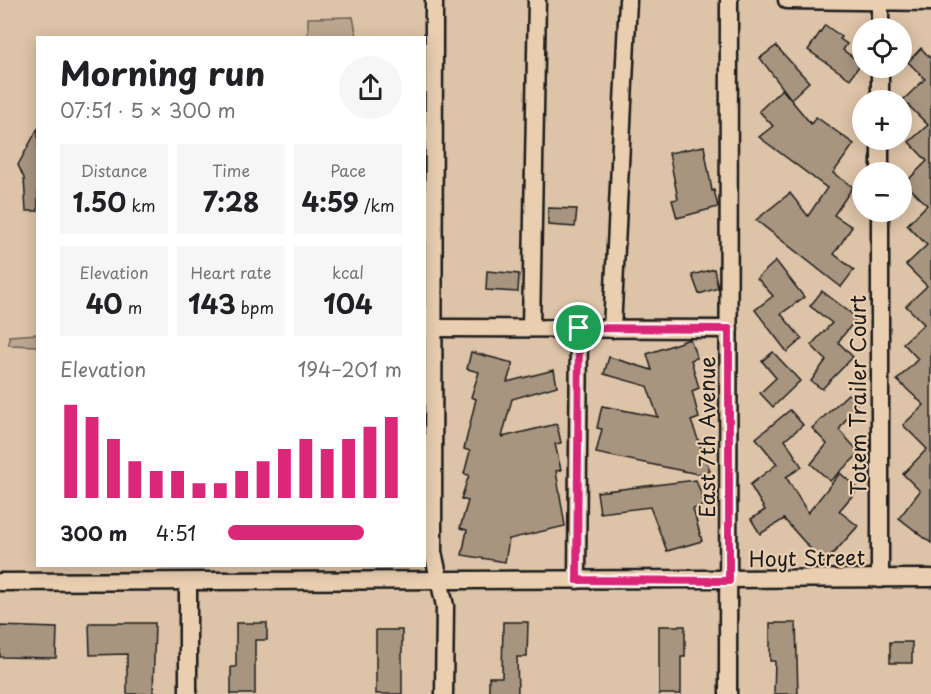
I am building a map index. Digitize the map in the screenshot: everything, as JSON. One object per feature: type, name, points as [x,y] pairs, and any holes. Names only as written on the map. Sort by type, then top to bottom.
[{"type":"street","points":[[434,0],[434,552],[445,606],[444,694]]},
{"type":"street","points":[[531,328],[537,0]]},
{"type":"street","points":[[612,329],[628,0]]},
{"type":"street","name":"East 7th Avenue","points":[[728,694],[729,0]]},
{"type":"street","points":[[787,0],[931,2]]},
{"type":"street","points":[[880,1],[880,18]]},
{"type":"street","name":"Totem Trailer Court","points":[[880,222],[880,579]]},
{"type":"street","points":[[434,328],[729,329]]},
{"type":"street","points":[[577,580],[579,328]]},
{"type":"street","name":"Hoyt Street","points":[[0,582],[439,579],[729,581],[931,578]]},
{"type":"street","points":[[188,582],[188,694]]},
{"type":"shaded area","points":[[353,17],[357,36],[308,36],[308,18]]},
{"type":"shaded area","points":[[36,334],[36,346],[9,345],[9,336]]},
{"type":"building","points":[[825,25],[842,37],[840,39],[847,44],[843,50],[852,56],[852,76],[850,79],[808,50]]},
{"type":"building","points":[[776,46],[809,82],[791,99],[760,58]]},
{"type":"building","points":[[921,48],[931,59],[931,543],[899,518],[920,491],[903,474],[927,449],[903,425],[924,405],[897,380],[918,359],[903,343],[924,324],[906,306],[927,286],[906,265],[927,245],[907,225],[927,205],[912,190],[912,176],[927,161],[912,145],[912,139],[928,125],[912,109],[912,91],[925,79],[912,66],[912,58]]},
{"type":"building","points":[[782,89],[811,124],[816,117],[852,143],[852,147],[833,173],[852,186],[834,215],[852,227],[834,254],[854,270],[841,287],[756,220],[790,193],[808,216],[827,188],[759,137],[773,126],[759,111]]},
{"type":"building","points":[[36,132],[36,211],[26,211],[24,178],[18,165]]},
{"type":"building","points":[[704,146],[712,191],[714,190],[718,207],[677,218],[672,200],[678,199],[669,153]]},
{"type":"building","points":[[548,208],[577,209],[575,227],[548,225]]},
{"type":"building","points":[[776,261],[804,297],[781,314],[802,339],[787,352],[755,310],[773,296],[757,278]]},
{"type":"building","points":[[714,269],[718,288],[699,294],[692,275]]},
{"type":"building","points":[[487,271],[519,274],[518,292],[486,290]]},
{"type":"building","points":[[822,291],[857,318],[838,342],[853,357],[822,389],[811,381],[826,360],[811,345],[832,323],[810,306]]},
{"type":"building","points":[[690,339],[697,358],[691,360],[699,388],[692,391],[699,418],[691,421],[710,471],[698,474],[596,453],[602,429],[597,428],[602,406],[658,417],[647,386],[604,374],[609,357],[652,370],[647,354]]},
{"type":"building","points":[[471,352],[513,363],[507,382],[554,370],[557,386],[512,399],[502,437],[557,424],[561,443],[555,444],[561,470],[556,471],[565,526],[509,539],[505,562],[462,555],[467,530],[460,528],[468,501],[461,499],[469,475],[464,474],[470,451],[464,449],[476,399],[471,397],[479,372],[467,369]]},
{"type":"building","points":[[773,352],[800,381],[773,407],[760,393],[776,378],[762,361]]},
{"type":"building","points":[[848,394],[858,401],[839,430],[860,453],[830,481],[811,464],[827,444],[812,428]]},
{"type":"building","points":[[790,410],[803,425],[785,440],[802,467],[786,477],[808,513],[840,473],[858,489],[839,511],[858,526],[824,564],[784,519],[760,534],[751,519],[765,510],[750,485],[777,464],[756,438]]},
{"type":"building","points":[[696,480],[705,505],[693,509],[702,541],[667,551],[650,507],[600,513],[597,492]]},
{"type":"building","points":[[503,622],[528,622],[527,657],[517,657],[518,694],[489,694],[489,677],[502,677]]},
{"type":"building","points":[[89,623],[155,623],[153,694],[127,694],[127,654],[90,655]]},
{"type":"building","points":[[236,623],[267,623],[267,640],[255,640],[255,694],[231,694],[231,667],[236,667]]},
{"type":"building","points":[[770,623],[796,623],[798,694],[774,694],[775,661],[770,661]]},
{"type":"building","points":[[0,626],[57,628],[56,658],[0,657]]},
{"type":"building","points":[[659,626],[685,626],[685,657],[681,657],[681,694],[659,694]]},
{"type":"building","points":[[376,630],[402,630],[402,694],[376,694]]},
{"type":"building","points":[[890,642],[912,642],[912,663],[890,663]]},
{"type":"route","points":[[579,328],[729,329],[729,581],[577,580],[579,328]]}]
